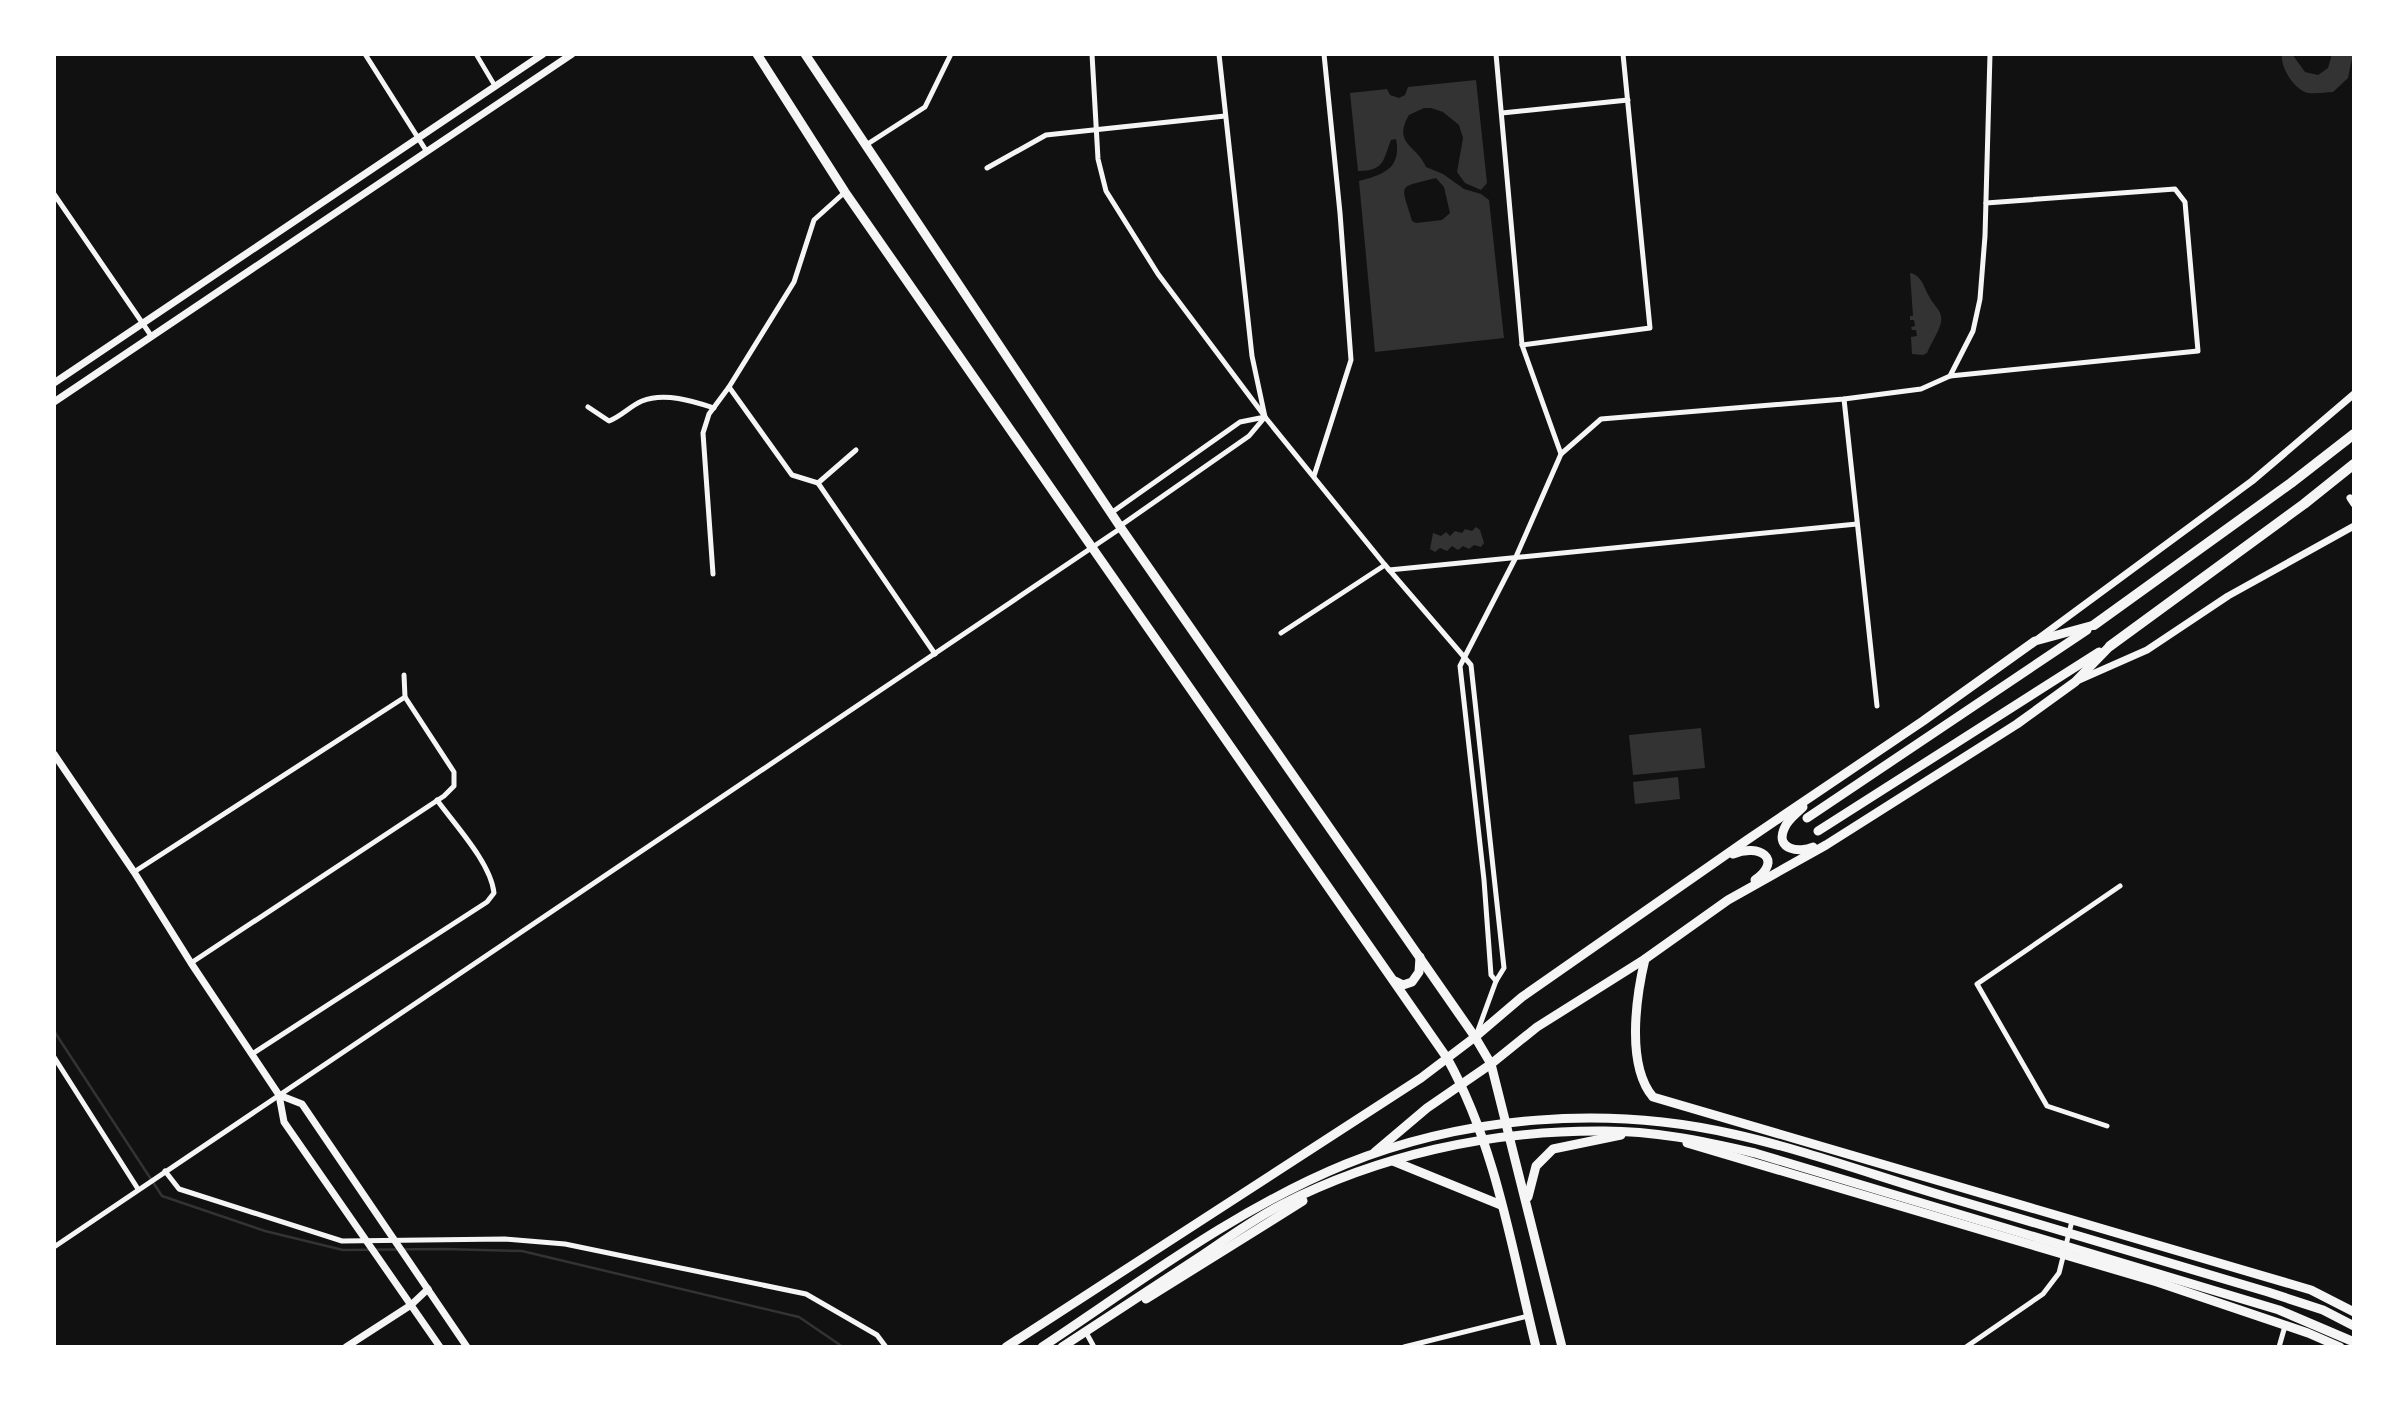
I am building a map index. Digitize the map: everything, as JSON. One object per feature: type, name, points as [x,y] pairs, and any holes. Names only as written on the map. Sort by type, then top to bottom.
[{"type":"highway","points":[[2094,625],[2291,483],[2354,434]]},
{"type":"highway","points":[[2110,646],[2354,464]]},
{"type":"main road","points":[[757,54],[845,192],[1447,1058],[1462,1085],[1484,1139],[1536,1347]]},
{"type":"main road","points":[[805,54],[1120,527],[1475,1037],[1491,1065],[1562,1347]]},
{"type":"main road","points":[[1006,1347],[1421,1078],[1522,997],[2035,641],[2094,625]]},
{"type":"main road","points":[[1807,818],[2094,625]]},
{"type":"main road","points":[[1728,900],[1848,831],[2017,724],[2075,682],[2110,646]]},
{"type":"main road","points":[[1818,831],[2068,670],[2110,646]]},
{"type":"main road","points":[[1822,789],[1790,820],[1783,830],[1784,843],[1794,851],[1804,851],[1848,831]]},
{"type":"main road","points":[[1072,1347],[1358,1166],[1427,1108],[1491,1065],[1537,1027],[1645,959],[1763,875],[1768,859],[1760,850],[1745,849],[1713,864]]},
{"type":"main road","points":[[1393,981],[1403,985],[1412,982],[1419,972],[1420,957]]},
{"type":"main road","points":[[1645,959],[1635,1029],[1645,1088],[1653,1097],[2311,1290],[2354,1312]]},
{"type":"main road","points":[[1042,1347],[1229,1223],[1297,1186],[1347,1164],[1414,1141],[1515,1122],[1560,1119],[1641,1119],[1733,1134],[2268,1292],[2323,1310],[2354,1326]]},
{"type":"main road","points":[[1062,1347],[1280,1206],[1361,1171],[1415,1152],[1533,1133],[1600,1130],[1684,1138],[1755,1153],[2279,1310],[2354,1342]]},
{"type":"main road","points":[[1527,1200],[1536,1166],[1553,1149],[1624,1135],[1671,1139],[2065,1254],[2285,1326],[2340,1347]]},
{"type":"main road","points":[[1358,1166],[1386,1158],[1501,1205]]},
{"type":"street","points":[[365,54],[426,152]]},
{"type":"street","points":[[476,54],[495,86]]},
{"type":"street","points":[[54,383],[543,54]]},
{"type":"street","points":[[54,402],[572,54]]},
{"type":"street","points":[[866,145],[925,107],[951,54]]},
{"type":"street","points":[[1092,54],[1098,159],[1106,191],[1158,274],[1265,417],[1387,568],[1471,665],[1504,968],[1496,981],[1475,1037]]},
{"type":"street","points":[[1219,54],[1252,356],[1265,417]]},
{"type":"street","points":[[1314,476],[1351,360],[1324,54]]},
{"type":"street","points":[[1496,54],[1522,345],[1561,454]]},
{"type":"street","points":[[1522,345],[1650,328],[1623,54]]},
{"type":"street","points":[[1950,376],[1976,321],[1980,299],[1990,54]]},
{"type":"street","points":[[1502,113],[1628,100]]},
{"type":"street","points":[[987,168],[1046,135],[1225,116]]},
{"type":"street","points":[[1496,981],[1491,975],[1484,880],[1460,666],[1515,559],[1561,454],[1601,419],[1844,398],[1921,389],[1950,376],[2198,351],[2185,202],[2175,189],[1986,203]]},
{"type":"street","points":[[713,574],[703,433],[709,414],[729,387],[794,282],[814,220],[845,192]]},
{"type":"street","points":[[54,194],[152,337]]},
{"type":"street","points":[[729,387],[792,475],[818,483],[935,654]]},
{"type":"street","points":[[2035,641],[2252,481],[2354,394]]},
{"type":"street","points":[[1844,398],[1877,706]]},
{"type":"street","points":[[587,407],[609,421],[643,400],[689,400],[714,408]]},
{"type":"street","points":[[1111,513],[1240,422],[1265,417]]},
{"type":"street","points":[[54,1247],[1091,549],[1249,436],[1265,417]]},
{"type":"street","points":[[2309,434],[2314,443]]},
{"type":"street","points":[[818,483],[856,450]]},
{"type":"street","points":[[1281,633],[1387,568],[1515,559],[1857,524]]},
{"type":"street","points":[[2075,682],[2147,650],[2228,596],[2354,526]]},
{"type":"street","points":[[191,963],[437,800],[454,786],[454,772],[405,696],[404,675]]},
{"type":"street","points":[[134,872],[405,696]]},
{"type":"street","points":[[54,754],[279,1095],[284,1122],[440,1347]]},
{"type":"street","points":[[252,1054],[487,902],[494,893],[493,881],[437,800]]},
{"type":"street","points":[[2107,1126],[2048,1106],[1977,984],[2120,886]]},
{"type":"street","points":[[55,1060],[140,1188]]},
{"type":"street","points":[[279,1095],[302,1104],[467,1347]]},
{"type":"street","points":[[163,1172],[179,1189],[342,1241],[397,1243],[505,1239],[565,1244],[806,1294],[877,1335],[886,1347]]},
{"type":"street","points":[[1966,1347],[2043,1294],[2059,1273],[2072,1221]]},
{"type":"street","points":[[346,1347],[411,1304],[428,1289]]},
{"type":"street","points":[[1404,1347],[1528,1316]]},
{"type":"street","points":[[2279,1347],[2285,1326]]},
{"type":"street","points":[[1088,1336],[1094,1347]]},
{"type":"shaded area","points":[[2282,54],[2292,54],[2305,72],[2318,75],[2328,68],[2332,54],[2353,54],[2348,78],[2333,92],[2315,93],[2305,92],[2292,81],[2283,65]]},
{"type":"shaded area","points":[[1476,80],[1487,183],[1481,190],[1465,183],[1457,172],[1463,138],[1459,125],[1443,112],[1424,108],[1409,115],[1403,132],[1408,144],[1426,167],[1489,200],[1504,338],[1375,352],[1359,181],[1388,169],[1393,164],[1397,149],[1396,139],[1391,140],[1382,163],[1373,169],[1358,171],[1350,93],[1387,89],[1390,95],[1399,98],[1405,95],[1408,87]],"holes":[[[1436,178],[1444,187],[1450,213],[1442,220],[1416,223],[1412,221],[1405,200],[1405,189]]]},
{"type":"shaded area","points":[[1910,273],[1920,279],[1941,318],[1937,334],[1927,353],[1923,355],[1912,354],[1911,337],[1917,336],[1916,330],[1911,327],[1915,326],[1914,320],[1910,320],[1910,316],[1913,316]]},
{"type":"shaded area","points":[[1476,527],[1480,530],[1484,543],[1481,547],[1474,545],[1469,549],[1463,546],[1458,550],[1452,546],[1447,551],[1440,548],[1435,552],[1430,549],[1433,533],[1441,536],[1446,532],[1450,536],[1455,531],[1462,533],[1465,529],[1472,531]]},
{"type":"shaded area","points":[[1701,728],[1705,768],[1633,775],[1629,735]]},
{"type":"shaded area","points":[[1678,777],[1680,799],[1635,804],[1633,782]]},
{"type":"waterway","points":[[54,1031],[162,1196],[265,1231],[343,1250],[522,1251],[799,1317],[843,1347]]}]
